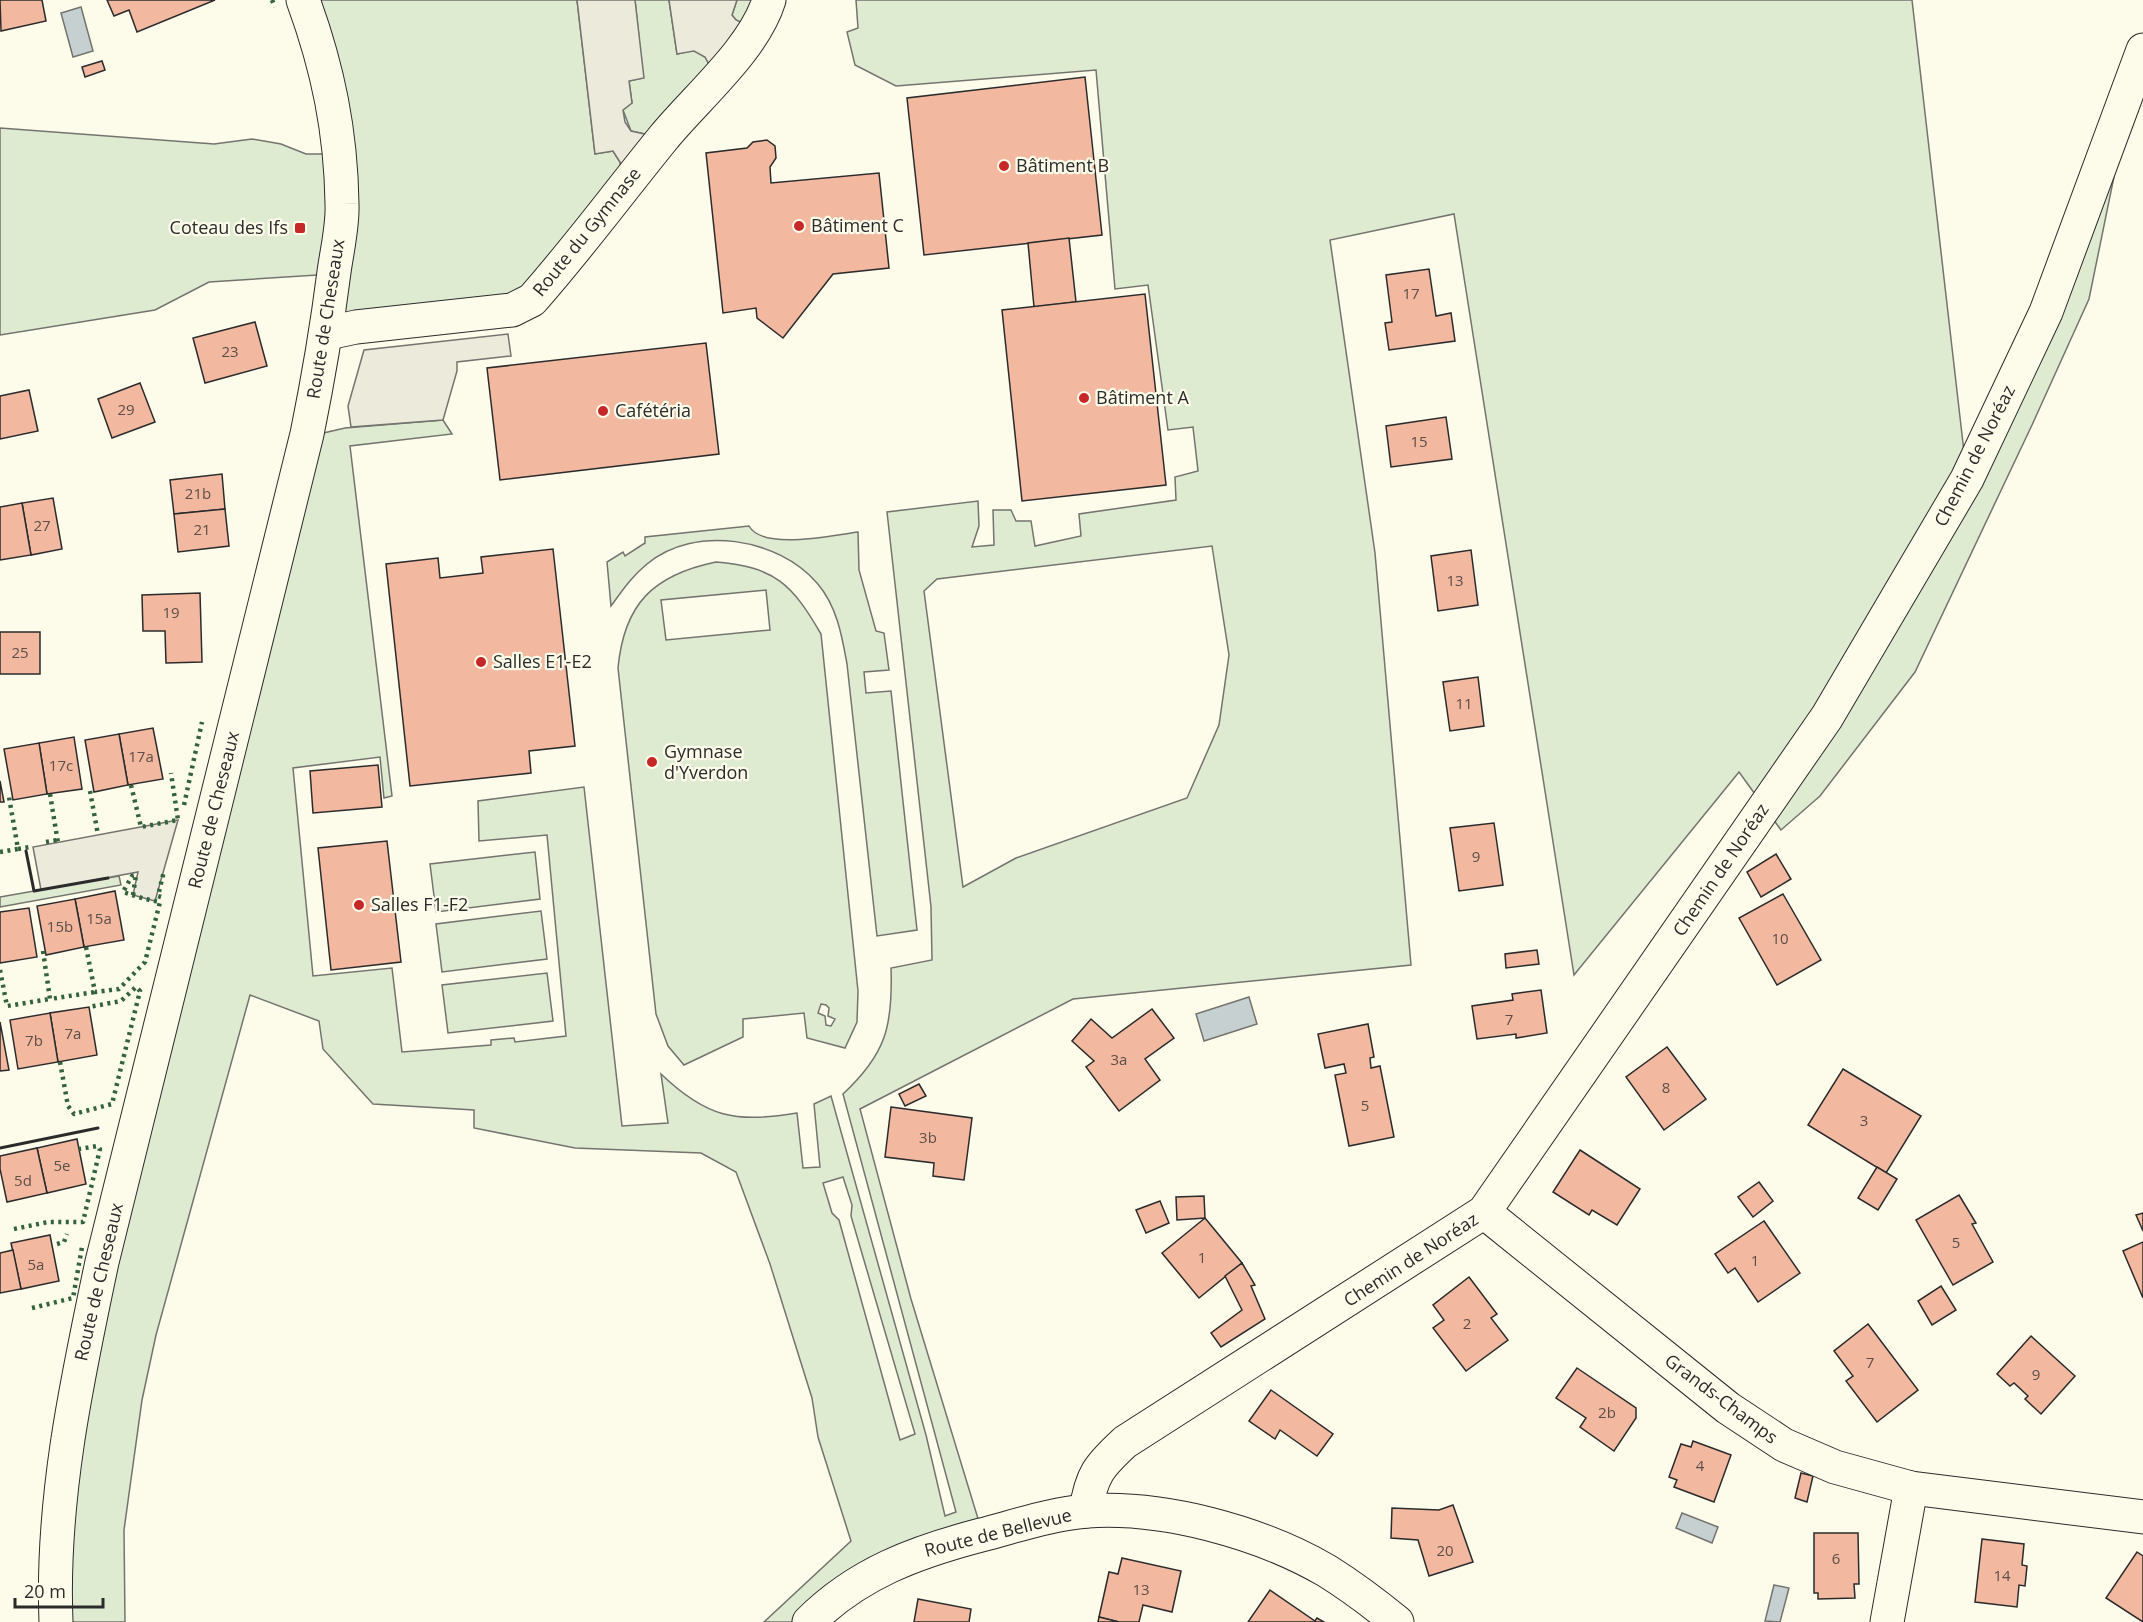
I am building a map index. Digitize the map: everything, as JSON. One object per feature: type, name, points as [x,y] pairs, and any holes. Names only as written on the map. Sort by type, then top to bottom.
[{"type":"street","name":"Route de Cheseaux","points":[[56,1622],[60,1503],[79,1372],[113,1218],[307,434],[328,333],[343,207],[334,102],[321,49],[303,0]]},
{"type":"street","name":"Route du Gymnase","points":[[328,333],[356,327],[512,310],[532,300],[663,138],[735,56],[764,15],[769,0]]},
{"type":"street","name":"Chemin de Noréaz","points":[[1086,1511],[1094,1474],[1101,1463],[1125,1442],[1484,1212],[1827,717],[1967,479],[2046,312],[2143,50]]},
{"type":"street","name":"Grands-Champs","points":[[1484,1212],[1728,1408],[1784,1445],[1835,1467],[1911,1488],[2143,1517]]},
{"type":"street","points":[[1887,1622],[1911,1488]]},
{"type":"street","name":"Route de Bellevue","points":[[817,1619],[847,1588],[889,1564],[919,1552],[1029,1522],[1086,1511],[1142,1511],[1251,1538],[1328,1572],[1397,1622]]},
{"type":"green space","points":[[303,0],[577,0],[595,154],[613,151],[620,162],[624,186],[532,300],[328,333],[333,274],[209,282],[155,310],[0,335],[0,128],[214,144],[252,139],[281,144],[306,154],[339,154]]},
{"type":"green space","points":[[635,0],[669,0],[677,54],[694,50],[705,57],[716,77],[663,138],[631,131],[623,110],[632,103],[629,81],[643,78]]},
{"type":"green space","points":[[737,0],[769,0],[755,29],[736,20],[732,15]]},
{"type":"green space","points":[[856,0],[1912,0],[1967,478],[2137,64],[2089,299],[1915,672],[1820,796],[1781,830],[1739,772],[1574,975],[1454,214],[1330,240],[1375,553],[1411,965],[1073,999],[860,1109],[911,1299],[983,1535],[809,1622],[764,1622],[851,1541],[818,1437],[812,1398],[770,1264],[736,1172],[701,1153],[575,1148],[474,1128],[474,1110],[373,1104],[323,1049],[319,1021],[250,995],[156,1335],[142,1400],[124,1530],[125,1622],[56,1622],[60,1503],[315,435],[345,428],[443,420],[452,434],[350,446],[392,796],[384,798],[380,757],[293,768],[313,976],[392,968],[402,1052],[491,1045],[491,1040],[514,1038],[515,1042],[566,1036],[547,835],[479,841],[478,801],[584,787],[622,1126],[668,1123],[661,1074],[693,1100],[723,1114],[756,1117],[797,1113],[803,1168],[820,1167],[814,1104],[831,1096],[926,1435],[945,1516],[956,1512],[843,1094],[869,1066],[884,1038],[890,1007],[891,968],[932,960],[931,907],[887,512],[978,501],[979,526],[972,547],[994,545],[993,510],[1011,510],[1016,521],[1031,521],[1035,546],[1081,536],[1079,514],[1176,500],[1175,477],[1198,471],[1193,427],[1168,430],[1148,285],[1115,289],[1096,70],[896,86],[855,65],[847,32],[858,28]],"holes":[[[1212,546],[1229,655],[1219,725],[1187,798],[1016,858],[963,887],[924,591],[937,579]],[[843,1177],[852,1205],[851,1216],[915,1434],[900,1440],[839,1220],[832,1213],[823,1183]]]},
{"type":"green space","points":[[749,526],[757,534],[783,540],[858,532],[859,570],[876,631],[884,633],[889,670],[864,672],[866,693],[891,691],[917,930],[877,936],[847,664],[834,611],[817,583],[781,555],[735,542],[712,541],[688,544],[666,551],[647,564],[632,579],[611,606],[607,562],[623,552],[625,556],[645,543],[645,537]]},
{"type":"green space","points":[[716,562],[736,564],[768,574],[780,581],[801,602],[821,634],[858,991],[857,1022],[845,1048],[807,1038],[804,1013],[743,1019],[743,1037],[684,1065],[668,1046],[656,1014],[618,668],[621,646],[635,610],[659,584],[694,568]],"holes":[[[766,590],[770,630],[666,640],[661,600]],[[821,1004],[829,1008],[828,1016],[835,1019],[831,1026],[826,1025],[825,1016],[818,1013]]]},
{"type":"green space","points":[[535,852],[540,899],[436,912],[430,864]]},
{"type":"green space","points":[[119,876],[121,885],[0,907],[0,897]]},
{"type":"green space","points":[[541,911],[547,959],[442,972],[436,924]]},
{"type":"green space","points":[[547,973],[553,1021],[448,1033],[442,985]]},
{"type":"shaded area","points":[[577,0],[635,0],[644,78],[629,81],[632,103],[623,110],[625,122],[631,131],[663,138],[624,186],[620,162],[613,151],[595,154]]},
{"type":"shaded area","points":[[669,0],[737,0],[732,15],[736,20],[755,29],[716,77],[705,57],[694,51],[677,54]]},
{"type":"shaded area","points":[[81,7],[93,51],[73,57],[61,13]]},
{"type":"shaded area","points":[[508,334],[511,356],[457,362],[457,371],[443,420],[351,427],[348,406],[364,350]]},
{"type":"shaded area","points":[[178,820],[155,901],[133,895],[138,872],[41,890],[33,847]]},
{"type":"shaded area","points":[[1249,997],[1257,1024],[1204,1041],[1196,1014]]},
{"type":"shaded area","points":[[1682,1513],[1718,1527],[1712,1543],[1676,1528]]},
{"type":"shaded area","points":[[1774,1585],[1789,1588],[1780,1622],[1765,1621]]},
{"type":"building","points":[[0,0],[42,0],[46,21],[1,31]]},
{"type":"building","points":[[107,0],[215,0],[137,32],[129,10],[114,16]]},
{"type":"building","points":[[102,61],[105,70],[85,77],[82,67]]},
{"type":"building","name":"Bâtiment B","points":[[1085,77],[1102,235],[924,255],[907,98]]},
{"type":"building","name":"Bâtiment C","points":[[767,140],[775,146],[776,158],[770,167],[771,183],[879,173],[889,268],[833,274],[783,338],[757,318],[756,308],[723,313],[706,153],[747,148],[753,142]]},
{"type":"building","points":[[1069,238],[1076,302],[1034,307],[1028,243]]},
{"type":"building","points":[[1429,269],[1436,316],[1451,313],[1455,341],[1389,350],[1385,323],[1392,322],[1386,275]]},
{"type":"building","name":"Bâtiment A","points":[[1145,294],[1166,485],[1022,501],[1002,310]]},
{"type":"building","points":[[255,322],[267,366],[205,383],[193,338]]},
{"type":"building","name":"Cafétéria","points":[[706,343],[719,454],[500,480],[487,368]]},
{"type":"building","points":[[140,383],[155,422],[112,438],[98,399]]},
{"type":"building","points":[[29,390],[38,431],[0,439],[0,396]]},
{"type":"building","points":[[1446,417],[1452,459],[1391,467],[1386,426]]},
{"type":"building","points":[[222,474],[225,509],[174,514],[170,480]]},
{"type":"building","points":[[53,498],[62,549],[31,555],[22,503]]},
{"type":"building","points":[[22,503],[31,555],[0,560],[0,507]]},
{"type":"building","points":[[225,509],[229,546],[178,552],[174,514]]},
{"type":"building","name":"Salles E1-E2","points":[[553,549],[575,746],[529,751],[531,773],[410,786],[386,564],[438,558],[440,578],[483,573],[481,557]]},
{"type":"building","points":[[1471,550],[1478,605],[1438,611],[1431,556]]},
{"type":"building","points":[[200,593],[202,662],[166,663],[165,631],[143,631],[142,595]]},
{"type":"building","points":[[0,632],[40,632],[40,674],[0,674]]},
{"type":"building","points":[[1478,677],[1484,726],[1450,731],[1443,682]]},
{"type":"building","points":[[153,728],[163,779],[128,785],[119,734]]},
{"type":"building","points":[[119,734],[128,785],[94,792],[85,740]]},
{"type":"building","points":[[74,737],[82,789],[47,794],[39,743]]},
{"type":"building","points":[[39,743],[47,794],[13,800],[4,749]]},
{"type":"building","points":[[378,765],[382,807],[313,813],[310,771]]},
{"type":"building","points":[[0,781],[4,802],[0,802]]},
{"type":"building","points":[[1494,823],[1503,885],[1459,891],[1450,828]]},
{"type":"building","name":"Salles F1-F2","points":[[387,841],[401,962],[331,970],[318,848]]},
{"type":"building","points":[[1776,854],[1791,879],[1761,897],[1747,872]]},
{"type":"building","points":[[115,891],[124,940],[84,947],[75,899]]},
{"type":"building","points":[[1783,894],[1821,960],[1777,985],[1739,918]]},
{"type":"building","points":[[75,899],[84,947],[46,955],[37,906]]},
{"type":"building","points":[[29,908],[37,957],[0,963],[0,912]]},
{"type":"building","points":[[1537,950],[1539,964],[1506,968],[1505,954]]},
{"type":"building","points":[[1541,990],[1547,1033],[1516,1038],[1516,1034],[1477,1039],[1472,1006],[1513,1000],[1512,994]]},
{"type":"building","points":[[89,1007],[97,1055],[58,1062],[50,1013]]},
{"type":"building","points":[[1152,1009],[1174,1038],[1145,1059],[1160,1080],[1119,1111],[1086,1067],[1094,1061],[1072,1041],[1091,1019],[1112,1038]]},
{"type":"building","points":[[50,1013],[58,1062],[18,1069],[10,1020]]},
{"type":"building","points":[[0,1022],[9,1070],[0,1071]]},
{"type":"building","points":[[1368,1024],[1374,1057],[1370,1058],[1371,1068],[1380,1066],[1394,1137],[1349,1146],[1335,1075],[1346,1073],[1344,1064],[1325,1068],[1318,1034]]},
{"type":"building","points":[[1667,1047],[1706,1099],[1664,1130],[1626,1077]]},
{"type":"building","points":[[1843,1069],[1921,1116],[1886,1173],[1808,1125]]},
{"type":"building","points":[[919,1084],[926,1096],[905,1106],[899,1094]]},
{"type":"building","points":[[891,1107],[972,1118],[964,1180],[933,1176],[934,1163],[885,1157]]},
{"type":"building","points":[[77,1139],[86,1184],[47,1193],[37,1148]]},
{"type":"building","points":[[37,1148],[47,1193],[7,1202],[0,1169],[0,1156]]},
{"type":"building","points":[[1580,1150],[1640,1189],[1617,1225],[1592,1210],[1589,1215],[1553,1192]]},
{"type":"building","points":[[1877,1167],[1897,1179],[1878,1210],[1858,1198]]},
{"type":"building","points":[[1759,1182],[1773,1201],[1753,1217],[1738,1197]]},
{"type":"building","points":[[1959,1195],[1976,1223],[1972,1224],[1993,1262],[1953,1285],[1916,1220]]},
{"type":"building","points":[[1204,1196],[1205,1218],[1177,1220],[1176,1197]]},
{"type":"building","points":[[1160,1201],[1169,1223],[1146,1233],[1136,1210]]},
{"type":"building","points":[[2143,1213],[2143,1231],[2136,1215]]},
{"type":"building","points":[[1205,1218],[1242,1263],[1199,1298],[1162,1253]]},
{"type":"building","points":[[1764,1221],[1800,1273],[1758,1302],[1735,1268],[1728,1273],[1715,1254]]},
{"type":"building","points":[[50,1235],[59,1281],[21,1289],[11,1243]]},
{"type":"building","points":[[2143,1242],[2143,1298],[2123,1251]]},
{"type":"building","points":[[13,1250],[21,1289],[0,1293],[0,1253]]},
{"type":"building","points":[[1242,1263],[1255,1285],[1251,1286],[1265,1319],[1221,1347],[1211,1333],[1242,1310],[1225,1276]]},
{"type":"building","points":[[1469,1277],[1497,1314],[1491,1318],[1508,1340],[1466,1371],[1433,1328],[1444,1320],[1433,1305]]},
{"type":"building","points":[[1941,1286],[1956,1310],[1932,1325],[1918,1301]]},
{"type":"building","points":[[1868,1324],[1918,1390],[1877,1422],[1846,1381],[1853,1376],[1834,1351]]},
{"type":"building","points":[[2031,1336],[2075,1376],[2041,1414],[2025,1399],[2028,1396],[2014,1383],[2010,1386],[1997,1374]]},
{"type":"building","points":[[1577,1368],[1636,1408],[1636,1418],[1614,1451],[1580,1427],[1586,1418],[1556,1398]]},
{"type":"building","points":[[1271,1390],[1333,1434],[1317,1456],[1280,1430],[1275,1439],[1249,1421]]},
{"type":"building","points":[[1693,1441],[1731,1455],[1714,1502],[1674,1487],[1677,1480],[1669,1477],[1681,1444],[1691,1447]]},
{"type":"building","points":[[1801,1473],[1813,1476],[1807,1502],[1795,1498]]},
{"type":"building","points":[[1453,1505],[1473,1562],[1429,1576],[1418,1540],[1391,1538],[1392,1508],[1439,1510]]},
{"type":"building","points":[[1814,1533],[1858,1533],[1859,1584],[1854,1584],[1855,1598],[1818,1599],[1818,1593],[1814,1593]]},
{"type":"building","points":[[1982,1539],[2024,1544],[2022,1565],[2027,1566],[2025,1586],[2019,1585],[2017,1607],[1975,1602]]},
{"type":"building","points":[[2137,1552],[2143,1556],[2143,1622],[2106,1598]]},
{"type":"building","points":[[1122,1558],[1181,1571],[1172,1612],[1143,1605],[1139,1622],[1119,1622],[1099,1617],[1109,1572],[1118,1574]]},
{"type":"building","points":[[1270,1590],[1315,1621],[1317,1618],[1324,1622],[1248,1622]]},
{"type":"building","points":[[918,1599],[971,1609],[969,1622],[914,1622]]},
{"type":"building","points":[[1099,1617],[1119,1622],[1098,1622]]},
{"type":"hedge","points":[[272,0],[275,7]]},
{"type":"hedge","points":[[184,805],[202,722]]},
{"type":"hedge","points":[[131,785],[141,827],[178,820],[171,773]]},
{"type":"hedge","points":[[90,791],[98,835]]},
{"type":"hedge","points":[[50,794],[58,843]]},
{"type":"hedge","points":[[0,852],[18,849],[9,797]]},
{"type":"hedge","points":[[46,842],[58,840]]},
{"type":"hedge","points":[[18,849],[30,847]]},
{"type":"hedge","points":[[161,897],[158,896],[164,871]]},
{"type":"hedge","points":[[86,947],[95,992],[119,989],[145,962],[160,902],[146,899],[123,892],[132,876],[136,875],[133,895]]},
{"type":"hedge","points":[[43,951],[50,999],[95,992]]},
{"type":"hedge","points":[[0,970],[7,1006],[50,999]]},
{"type":"hedge","points":[[60,1062],[68,1106],[74,1114],[112,1104],[140,991],[136,987],[121,1001],[89,1007]]},
{"type":"hedge","points":[[14,1229],[48,1222],[83,1222],[100,1149],[97,1146],[79,1149]]},
{"type":"hedge","points":[[57,1244],[64,1242],[67,1234]]},
{"type":"hedge","points":[[32,1308],[73,1298],[82,1247]]},
{"type":"wall","points":[[26,851],[34,891],[108,878]]},
{"type":"wall","points":[[0,1148],[98,1128]]},
{"type":"place","name":"Bâtiment B","points":[[1004,166]]},
{"type":"place","name":"Bâtiment C","points":[[799,226]]},
{"type":"place","name":"Coteau des Ifs","points":[[300,228]]},
{"type":"place","name":"Bâtiment A","points":[[1084,398]]},
{"type":"place","name":"Cafétéria","points":[[603,411]]},
{"type":"place","name":"Salles E1-E2","points":[[481,662]]},
{"type":"place","name":"Gymnase d'Yverdon","points":[[652,762]]},
{"type":"place","name":"Salles F1-F2","points":[[359,905]]}]
